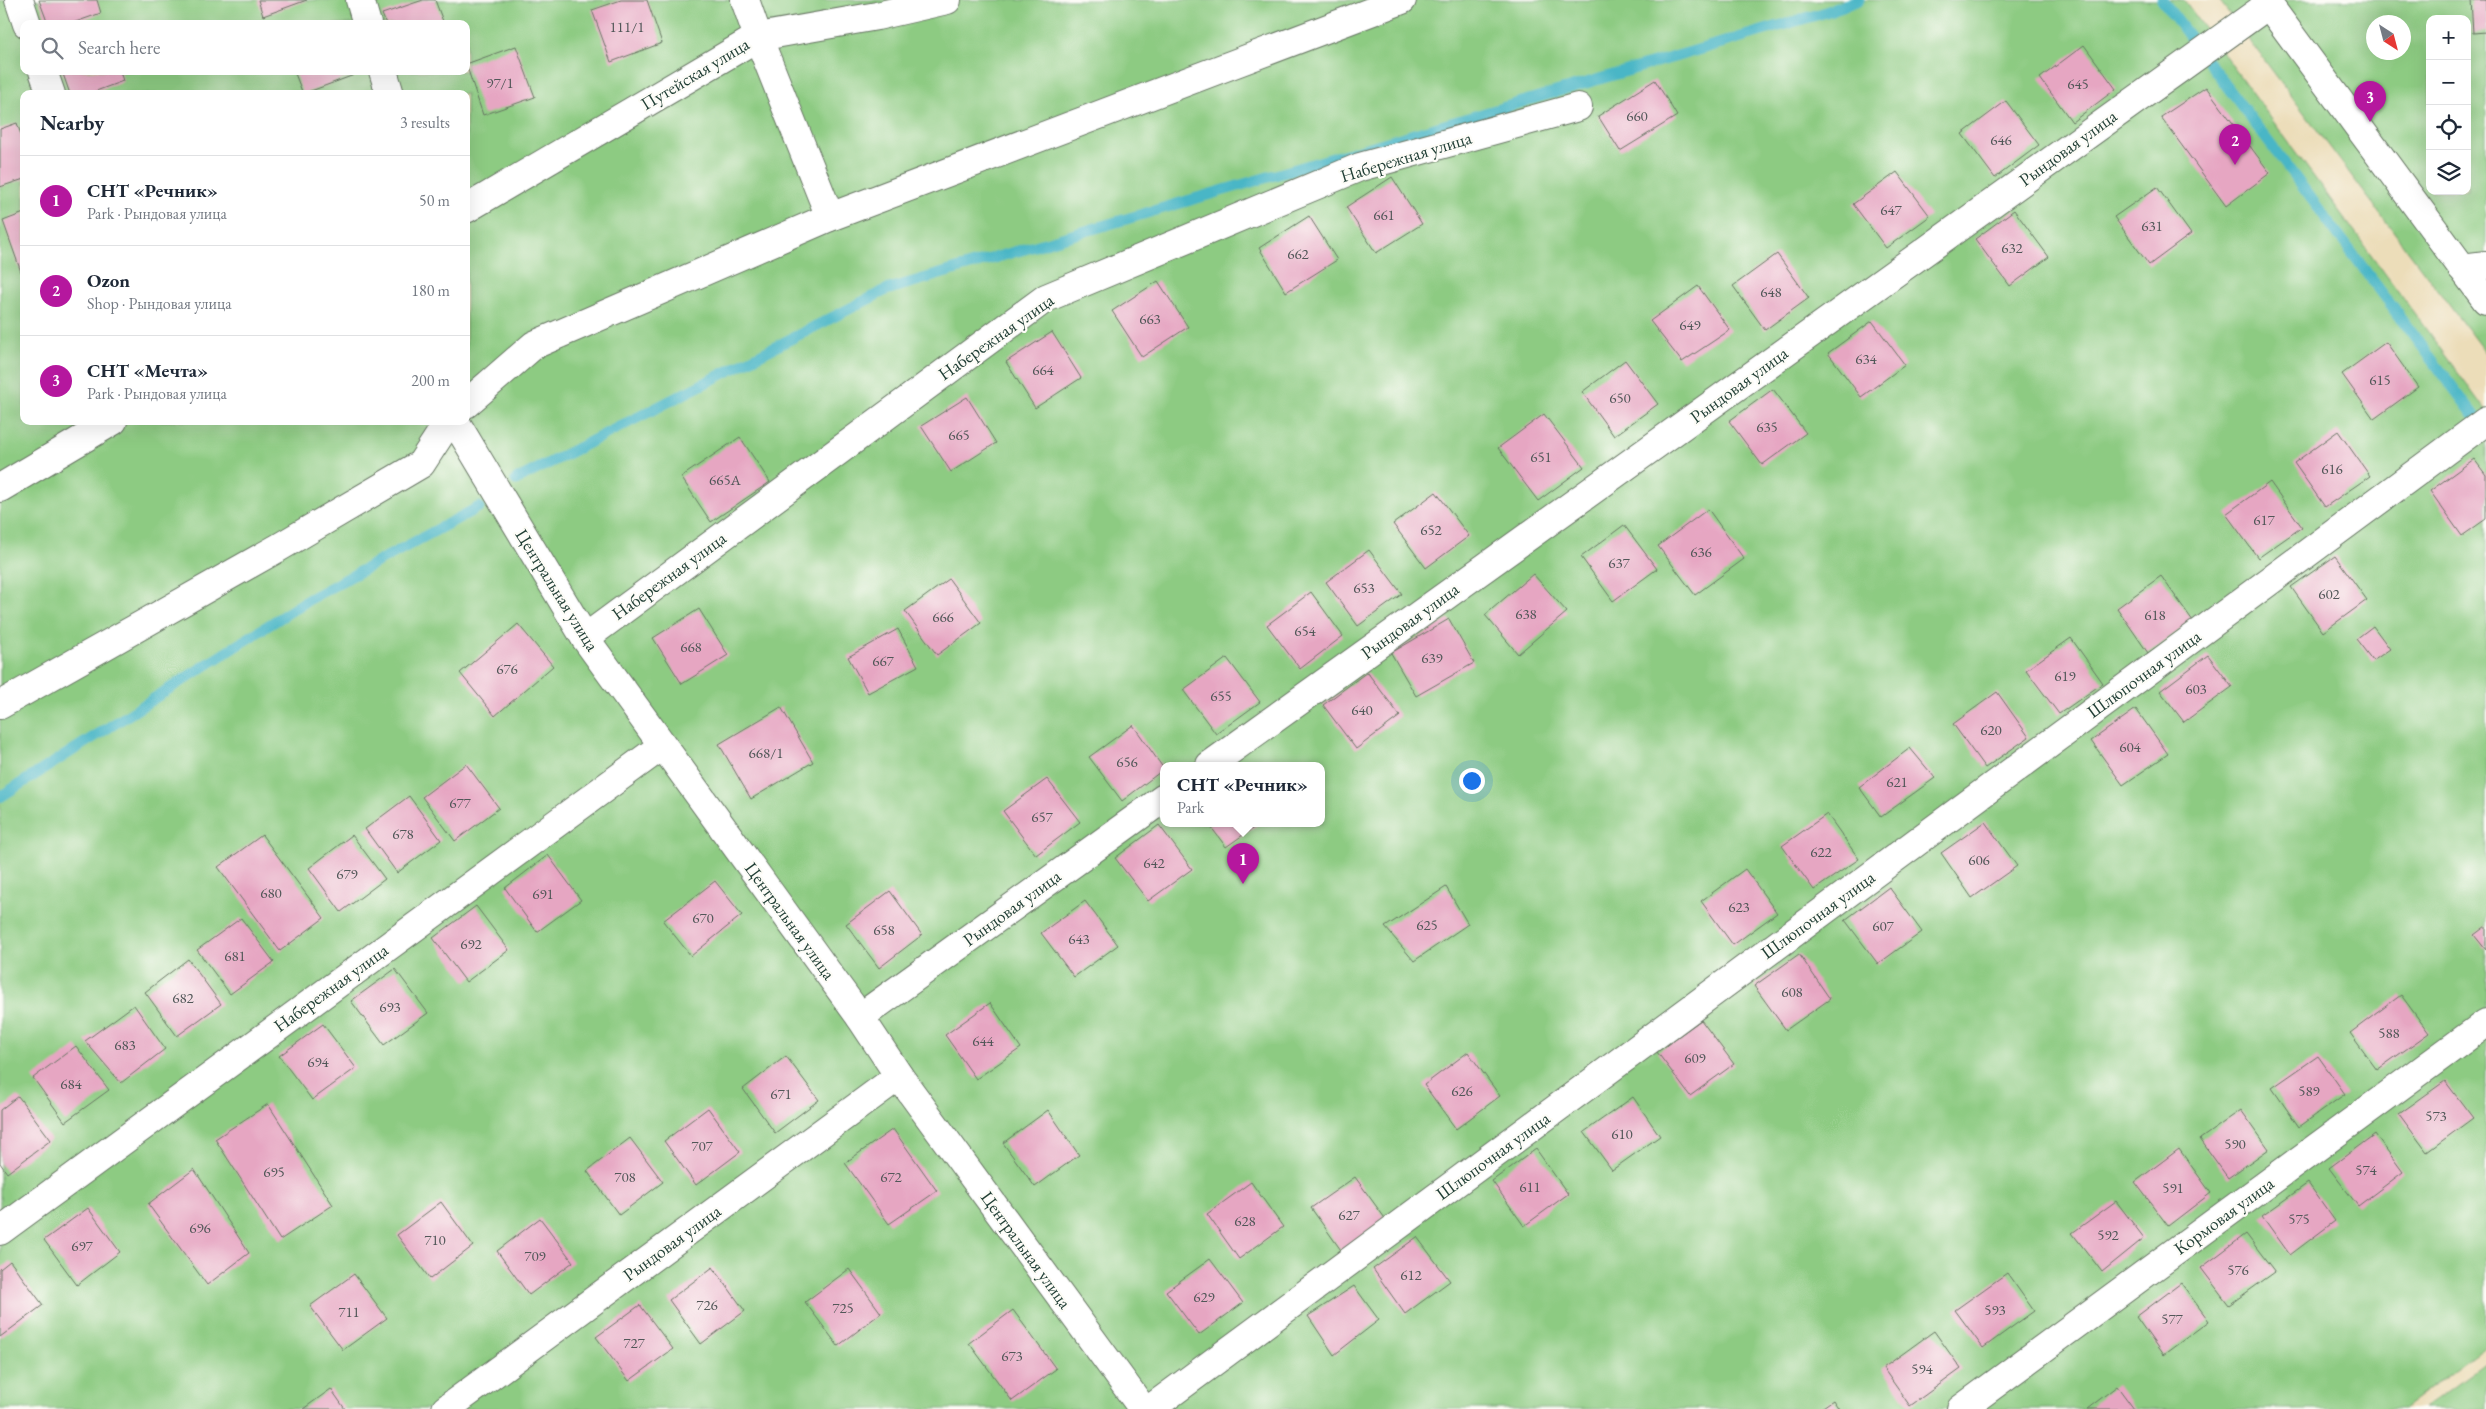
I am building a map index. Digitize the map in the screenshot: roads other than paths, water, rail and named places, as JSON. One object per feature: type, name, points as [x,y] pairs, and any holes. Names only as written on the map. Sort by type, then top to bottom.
[{"type":"street","points":[[19,0],[26,20]]},
{"type":"street","points":[[360,0],[366,20]]},
{"type":"street","points":[[745,0],[830,217]]},
{"type":"street","name":"Путейская улица","points":[[470,207],[758,37],[877,16],[947,0]]},
{"type":"street","points":[[470,401],[534,345],[830,217],[1402,0]]},
{"type":"street","points":[[2266,2],[2474,266],[2486,300]]},
{"type":"street","name":"Рындовая улица","points":[[1214,762],[2187,63],[2266,2]]},
{"type":"street","points":[[44,75],[50,90]]},
{"type":"street","points":[[384,75],[389,90]]},
{"type":"street","name":"Набережная улица","points":[[585,638],[1046,298],[1360,167],[1578,107]]},
{"type":"street","points":[[0,488],[106,425]]},
{"type":"street","points":[[0,705],[278,548],[421,464],[446,425]]},
{"type":"street","name":"Центральная улица","points":[[457,425],[585,638],[860,1017],[899,1076],[1143,1409]]},
{"type":"street","name":"Шлюпочная улица","points":[[1150,1409],[2476,428]]},
{"type":"street","name":"Набережная улица","points":[[0,1231],[662,746]]},
{"type":"street","name":"Рындовая улица","points":[[860,1017],[1160,801]]},
{"type":"street","name":"Кормовая улица","points":[[1961,1409],[2486,1023]]},
{"type":"street","name":"Рындовая улица","points":[[446,1409],[899,1076]]},
{"type":"waterway","points":[[516,480],[886,290],[1823,13],[1859,0]]},
{"type":"waterway","points":[[2162,0],[2482,426]]},
{"type":"waterway","points":[[0,797],[311,598],[479,507]]},
{"type":"place","name":"СНТ «Мечта»","points":[[2370,122]]},
{"type":"place","name":"Ozon","points":[[2235,165]]},
{"type":"place","name":"СНТ «Речник»","points":[[1243,884]]}]
